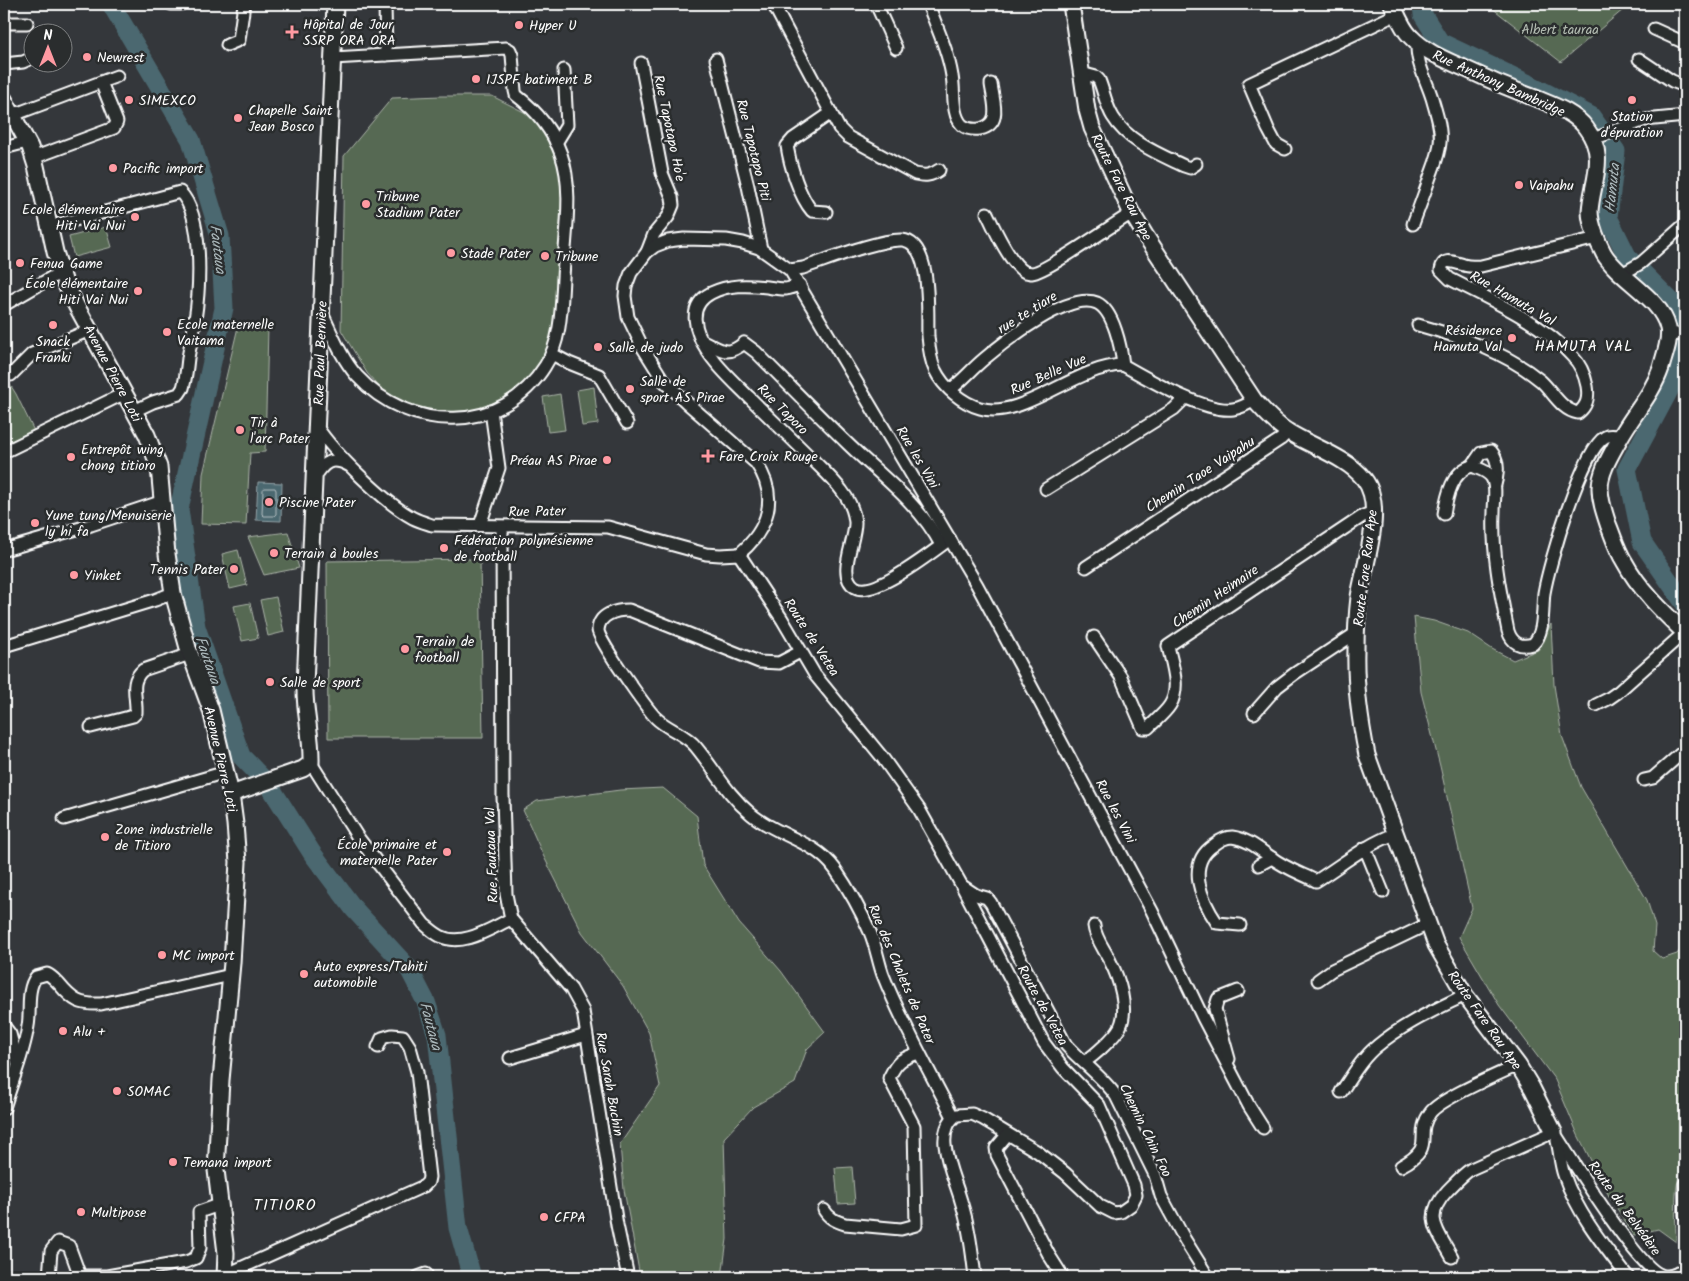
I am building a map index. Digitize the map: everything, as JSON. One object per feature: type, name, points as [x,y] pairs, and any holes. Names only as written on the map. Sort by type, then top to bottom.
[{"type":"main road","name":"Rue Paul Bernière","points":[[311,762],[311,743],[304,698],[335,4]]},
{"type":"main road","name":"Route Fare Rau Ape","points":[[1071,4],[1087,110],[1092,128],[1132,212],[1168,272],[1254,400],[1277,424],[1288,432],[1348,465],[1359,472],[1366,480],[1374,512],[1356,633],[1357,679],[1367,755],[1436,945],[1465,995],[1518,1065],[1554,1132]]},
{"type":"main road","name":"Rue Anthony Bambridge","points":[[1394,9],[1408,34],[1417,43],[1442,59],[1557,107],[1576,118],[1596,138],[1598,171],[1590,214],[1597,238],[1605,255],[1625,273],[1660,312],[1668,328],[1676,334],[1668,345],[1659,374],[1648,395],[1620,437],[1603,472],[1600,487],[1602,508],[1624,562],[1661,610],[1685,632]]},
{"type":"main road","name":"Avenue Pierre Loti","points":[[4,99],[27,142],[33,158],[61,272],[77,307],[147,435],[159,467],[167,554],[173,593],[190,654],[211,710],[231,794],[238,862],[231,975],[218,1119],[216,1170],[226,1253],[225,1276]]},
{"type":"main road","points":[[231,794],[303,769],[311,762]]},
{"type":"street","points":[[171,4],[181,4]]},
{"type":"street","points":[[227,45],[239,40],[244,4]]},
{"type":"street","points":[[385,4],[386,55]]},
{"type":"street","points":[[773,4],[838,128],[848,137],[915,174],[924,176],[939,170]]},
{"type":"street","points":[[876,4],[896,48]]},
{"type":"street","points":[[928,4],[948,55],[958,120],[963,126],[970,129],[979,129],[988,126],[994,120],[996,112],[992,84]]},
{"type":"street","points":[[1285,149],[1276,144],[1272,137],[1249,84],[1394,9]]},
{"type":"street","points":[[4,23],[22,23]]},
{"type":"street","points":[[1654,29],[1685,43]]},
{"type":"street","points":[[1413,224],[1436,164],[1441,142],[1432,98],[1423,70],[1416,56],[1417,43]]},
{"type":"street","points":[[322,313],[350,366],[366,384],[387,402],[413,413],[437,419],[462,418],[491,411],[518,397],[530,386],[546,366],[552,354],[561,314],[567,200],[566,176],[562,156],[546,123],[516,94],[510,50],[506,48],[333,58]]},
{"type":"street","name":"Rue Tapotapo Piti","points":[[716,59],[748,186],[760,249]]},
{"type":"street","points":[[1639,59],[1672,81],[1685,86]]},
{"type":"street","points":[[4,64],[22,62]]},
{"type":"street","name":"Rue Tapotapo Ho'e","points":[[641,63],[663,180],[672,197],[673,205],[668,217],[654,234],[647,252]]},
{"type":"street","points":[[556,143],[567,125],[564,70]]},
{"type":"street","points":[[1081,72],[1096,77],[1099,80],[1114,119],[1132,138],[1184,166],[1190,168],[1196,164]]},
{"type":"street","points":[[13,115],[117,76]]},
{"type":"street","points":[[33,158],[114,128],[117,122],[102,82]]},
{"type":"street","points":[[826,212],[809,208],[796,181],[788,157],[787,146],[793,139],[831,113]]},
{"type":"street","points":[[1596,138],[1645,120],[1685,116]]},
{"type":"street","points":[[4,148],[27,142]]},
{"type":"street","points":[[49,227],[180,192],[187,199],[198,245],[198,282],[196,319],[185,382],[179,394],[153,402],[134,411]]},
{"type":"street","points":[[987,213],[1015,262],[1026,272],[1032,273],[1041,270],[1064,256],[1132,212]]},
{"type":"street","points":[[1625,273],[1641,263],[1685,224]]},
{"type":"street","name":"Rue les Vini","points":[[739,554],[763,525],[769,502],[763,473],[756,463],[663,380],[643,348],[628,317],[625,296],[631,273],[647,252],[655,246],[668,241],[707,238],[726,240],[760,249],[790,270],[946,542],[1026,675],[1152,911],[1199,1010],[1249,1106],[1263,1128]]},
{"type":"street","name":"Rue Hamuta Val","points":[[1418,325],[1478,344],[1502,356],[1541,381],[1570,412],[1578,413],[1585,408],[1587,388],[1585,378],[1574,357],[1559,342],[1539,328],[1450,279],[1441,270],[1445,262],[1450,261],[1466,266],[1481,266],[1597,238]]},
{"type":"street","name":"Rue Belle Vue","points":[[790,270],[803,268],[886,242],[902,240],[910,242],[920,255],[928,288],[928,337],[934,369],[942,382],[950,390],[973,405],[992,411],[1021,404],[1098,368],[1123,365]]},
{"type":"street","points":[[4,305],[61,272]]},
{"type":"street","name":"Rue Taporo","points":[[800,285],[785,289],[736,286],[712,292],[698,303],[695,319],[701,340],[708,353],[825,472],[847,498],[855,524],[846,567],[850,582],[855,588],[863,590],[886,581],[907,570],[946,542]]},
{"type":"street","name":"rue te tiare","points":[[950,390],[984,359],[1010,339],[1057,309],[1079,301],[1089,301],[1098,304],[1104,309],[1116,330],[1122,351],[1123,365]]},
{"type":"street","points":[[11,375],[32,354],[90,330]]},
{"type":"street","points":[[701,340],[729,352],[744,343],[756,352],[850,446],[901,493],[946,542]]},
{"type":"street","points":[[552,354],[600,375],[628,423]]},
{"type":"street","points":[[1123,365],[1186,398],[1224,409],[1234,409],[1254,400]]},
{"type":"street","points":[[4,452],[124,393]]},
{"type":"street","points":[[1046,489],[1174,409],[1186,398]]},
{"type":"street","points":[[480,525],[498,468],[491,411]]},
{"type":"street","name":"Rue Pater","points":[[317,427],[327,442],[388,500],[414,518],[432,525],[608,527],[706,554],[739,554]]},
{"type":"street","name":"Chemin Taoe Vaipahu","points":[[1086,567],[1281,439],[1288,432]]},
{"type":"street","points":[[1444,514],[1446,499],[1458,474],[1463,469],[1472,466],[1481,453],[1491,451],[1495,455],[1497,478],[1493,531],[1495,556],[1508,630],[1515,643],[1529,645],[1536,641],[1540,633],[1544,593],[1551,561],[1559,534],[1579,483],[1597,446],[1605,437],[1620,437]]},
{"type":"street","points":[[314,481],[320,469],[326,463],[333,460],[339,460],[352,466]]},
{"type":"street","points":[[1472,466],[1488,473],[1495,485]]},
{"type":"street","points":[[4,550],[91,525],[163,501]]},
{"type":"street","name":"Chemin Heimaire","points":[[1094,637],[1121,677],[1143,728],[1148,728],[1170,706],[1176,693],[1168,646],[1363,516],[1374,512]]},
{"type":"street","name":"Rue Fautaua Val","points":[[311,762],[357,836],[424,924],[434,932],[441,937],[457,940],[482,933],[511,919],[506,894],[503,797],[502,527]]},
{"type":"street","name":"Route de Vetea","points":[[739,554],[782,619],[815,675],[902,784],[936,836],[1044,1043],[1063,1068],[1099,1105],[1134,1185],[1136,1195],[1134,1200],[1131,1205],[1121,1212],[1114,1213],[1100,1206],[1058,1167],[1038,1152],[983,1119],[972,1114],[964,1114],[953,1118]]},
{"type":"street","points":[[4,646],[173,593]]},
{"type":"street","name":"Rue des Chalets de Pater","points":[[800,652],[779,663],[758,662],[629,610],[611,613],[604,618],[598,632],[614,659],[656,718],[692,742],[719,780],[740,805],[758,820],[811,846],[835,869],[870,932],[883,975],[919,1053],[953,1118]]},
{"type":"street","points":[[1596,705],[1608,700],[1618,692],[1685,632]]},
{"type":"street","points":[[1254,713],[1277,687],[1356,633]]},
{"type":"street","points":[[91,726],[133,716],[136,712],[135,680],[137,675],[143,670],[190,654]]},
{"type":"street","points":[[1644,780],[1653,778],[1685,750]]},
{"type":"street","points":[[64,819],[226,772]]},
{"type":"street","points":[[1240,925],[1217,923],[1200,891],[1198,874],[1202,859],[1210,848],[1220,840],[1231,837],[1254,845],[1272,858],[1316,881],[1376,841],[1395,834]]},
{"type":"street","points":[[1365,848],[1383,892]]},
{"type":"street","points":[[1259,865],[1272,858]]},
{"type":"street","name":"Chemin Chin Foo","points":[[962,886],[976,895],[987,898],[991,903],[1066,1045],[1108,1085],[1116,1096],[1155,1175],[1156,1183],[1184,1240],[1208,1277]]},
{"type":"street","name":"Rue Sarah Buchin","points":[[511,919],[571,989],[583,1011],[617,1225],[628,1277]]},
{"type":"street","points":[[1318,980],[1332,970],[1428,924]]},
{"type":"street","points":[[1084,1062],[1096,1054],[1120,1028],[1123,1016],[1120,982],[1096,934],[1094,926]]},
{"type":"street","points":[[4,1108],[29,1025],[31,988],[33,981],[42,974],[52,976],[79,1003],[88,1004],[101,1004],[231,975]]},
{"type":"street","points":[[1232,1072],[1215,1009],[1218,999],[1238,991]]},
{"type":"street","points":[[1341,1092],[1366,1057],[1377,1046],[1411,1022],[1465,995]]},
{"type":"street","points":[[4,1026],[10,1034],[18,1064]]},
{"type":"street","points":[[225,1276],[424,1186],[428,1182],[417,1072],[410,1048],[403,1036],[392,1035],[382,1038],[378,1048]]},
{"type":"street","points":[[510,1058],[586,1036]]},
{"type":"street","points":[[824,1210],[836,1222],[844,1224],[901,1228],[916,1226],[914,1126],[889,1078],[898,1062],[908,1056],[919,1053]]},
{"type":"street","points":[[1401,1166],[1413,1160],[1420,1152],[1423,1145],[1426,1122],[1430,1113],[1437,1106],[1473,1086],[1518,1065]]},
{"type":"street","points":[[953,1118],[948,1124],[944,1144],[970,1236],[975,1277]]},
{"type":"street","points":[[1452,1257],[1433,1215],[1438,1200],[1471,1169],[1554,1132],[1565,1177],[1574,1196],[1596,1235],[1628,1277]]},
{"type":"street","name":"Route du Belvédère","points":[[1554,1132],[1602,1206],[1648,1267],[1660,1275],[1668,1276],[1677,1274],[1685,1268]]},
{"type":"street","points":[[1007,1134],[996,1148],[997,1155],[1049,1255],[1063,1277]]},
{"type":"street","points":[[1685,1184],[1685,1215]]},
{"type":"street","points":[[50,1277],[51,1251],[58,1242],[68,1246],[80,1276],[107,1276],[186,1262],[196,1258],[200,1248],[199,1212],[219,1205]]},
{"type":"green space","name":"Albert tauraa","points":[[1487,4],[1630,4],[1561,62]]},
{"type":"green space","name":"Stade Pater","points":[[492,96],[542,121],[558,149],[563,177],[556,337],[542,370],[505,404],[476,412],[428,412],[408,407],[383,391],[367,373],[341,330],[344,156],[392,98]]},
{"type":"green space","points":[[106,227],[112,247],[74,257],[69,237]]},
{"type":"green space","name":"Tir à l'arc Pater","points":[[238,327],[268,327],[265,452],[250,453],[246,525],[201,524],[203,474]]},
{"type":"green space","points":[[4,375],[16,394],[35,433],[4,448]]},
{"type":"green space","points":[[594,387],[598,424],[582,426],[577,390]]},
{"type":"green space","points":[[560,394],[565,430],[548,432],[543,397]]},
{"type":"green space","name":"Terrain à boules","points":[[288,532],[299,568],[264,575],[248,537]]},
{"type":"green space","name":"Tennis Pater","points":[[238,550],[247,585],[230,589],[222,554]]},
{"type":"green space","name":"Terrain de football","points":[[480,559],[483,738],[328,738],[327,561]]},
{"type":"green space","points":[[276,597],[284,632],[268,636],[260,600]]},
{"type":"green space","points":[[250,603],[258,638],[242,641],[234,606]]},
{"type":"green space","points":[[1414,617],[1434,621],[1468,633],[1513,660],[1538,650],[1551,624],[1554,685],[1562,736],[1581,787],[1647,900],[1655,926],[1653,951],[1662,959],[1677,954],[1685,944],[1685,1162],[1676,1190],[1676,1242],[1658,1229],[1634,1235],[1609,1196],[1578,1135],[1555,1080],[1499,1005],[1459,937],[1472,908],[1421,692]]},
{"type":"green space","points":[[663,788],[697,816],[703,865],[739,923],[781,971],[825,1032],[807,1049],[795,1083],[753,1107],[724,1138],[727,1239],[722,1277],[639,1277],[624,1190],[620,1144],[660,1086],[649,1033],[623,986],[582,932],[543,855],[523,810],[537,801],[620,790]]},
{"type":"green space","points":[[852,1167],[855,1203],[838,1204],[835,1168]]},
{"type":"water","name":"Piscine Pater","points":[[258,482],[282,483],[281,521],[256,520]]},
{"type":"waterway","name":"Fautaua","points":[[111,4],[191,140],[220,236],[224,308],[179,509],[196,627],[241,756],[269,785],[312,853],[354,909],[409,969],[426,1002],[437,1035],[458,1228],[472,1277]]},
{"type":"waterway","name":"Hamuta","points":[[1422,4],[1423,15],[1440,42],[1591,116],[1616,151],[1608,217],[1628,258],[1678,308],[1682,366],[1627,469],[1642,542],[1685,604]]},
{"type":"place","name":"Hyper U","points":[[519,25]]},
{"type":"place","name":"Hôpital de Jour SSRP ORA ORA","points":[[292,32]]},
{"type":"place","name":"Newrest","points":[[87,57]]},
{"type":"place","name":"IJSPF batiment B","points":[[476,79]]},
{"type":"place","name":"SIMEXCO","points":[[129,100]]},
{"type":"place","name":"Station d'épuration","points":[[1632,100]]},
{"type":"place","name":"Chapelle Saint Jean Bosco","points":[[238,118]]},
{"type":"place","name":"Pacific import","points":[[113,168]]},
{"type":"place","name":"Vaipahu","points":[[1519,185]]},
{"type":"place","name":"Tribune Stadium Pater","points":[[366,204]]},
{"type":"place","name":"Ecole élémentaire Hiti Vai Nui","points":[[135,217]]},
{"type":"place","name":"Stade Pater","points":[[451,253]]},
{"type":"place","name":"Tribune","points":[[545,256]]},
{"type":"place","name":"Fenua Game","points":[[20,263]]},
{"type":"place","name":"École élémentaire Hiti Vai Nui","points":[[138,291]]},
{"type":"place","name":"Snack Franki","points":[[53,325]]},
{"type":"place","name":"Ecole maternelle Vaitama","points":[[167,332]]},
{"type":"place","name":"Résidence Hamuta Val","points":[[1512,338]]},
{"type":"place","name":"Salle de judo","points":[[598,347]]},
{"type":"place","name":"Salle de sport AS Pirae","points":[[630,389]]},
{"type":"place","name":"Tir à l'arc Pater","points":[[240,430]]},
{"type":"place","name":"Fare Croix Rouge","points":[[708,456]]},
{"type":"place","name":"Entrepôt wing chong titioro","points":[[71,457]]},
{"type":"place","name":"Préau AS Pirae","points":[[607,460]]},
{"type":"place","name":"Piscine Pater","points":[[269,502]]},
{"type":"place","name":"Yune tung/Menuiserie ly hi fa","points":[[35,523]]},
{"type":"place","name":"Fédération polynésienne de football","points":[[444,548]]},
{"type":"place","name":"Terrain à boules","points":[[274,553]]},
{"type":"place","name":"Tennis Pater","points":[[234,569]]},
{"type":"place","name":"Yinket","points":[[74,575]]},
{"type":"place","name":"Terrain de football","points":[[405,649]]},
{"type":"place","name":"Salle de sport","points":[[270,682]]},
{"type":"place","name":"Zone industrielle de Titioro","points":[[105,837]]},
{"type":"place","name":"École primaire et maternelle Pater","points":[[447,852]]},
{"type":"place","name":"MC import","points":[[162,955]]},
{"type":"place","name":"Auto express/Tahiti automobile","points":[[304,974]]},
{"type":"place","name":"Alu +","points":[[63,1031]]},
{"type":"place","name":"SOMAC","points":[[117,1091]]},
{"type":"place","name":"Temana import","points":[[173,1162]]},
{"type":"place","name":"Multipose","points":[[81,1212]]},
{"type":"place","name":"CFPA","points":[[544,1217]]},
{"type":"district","name":"HAMUTA VAL","points":[[1584,346]]},
{"type":"district","name":"TITIORO","points":[[285,1204]]}]
